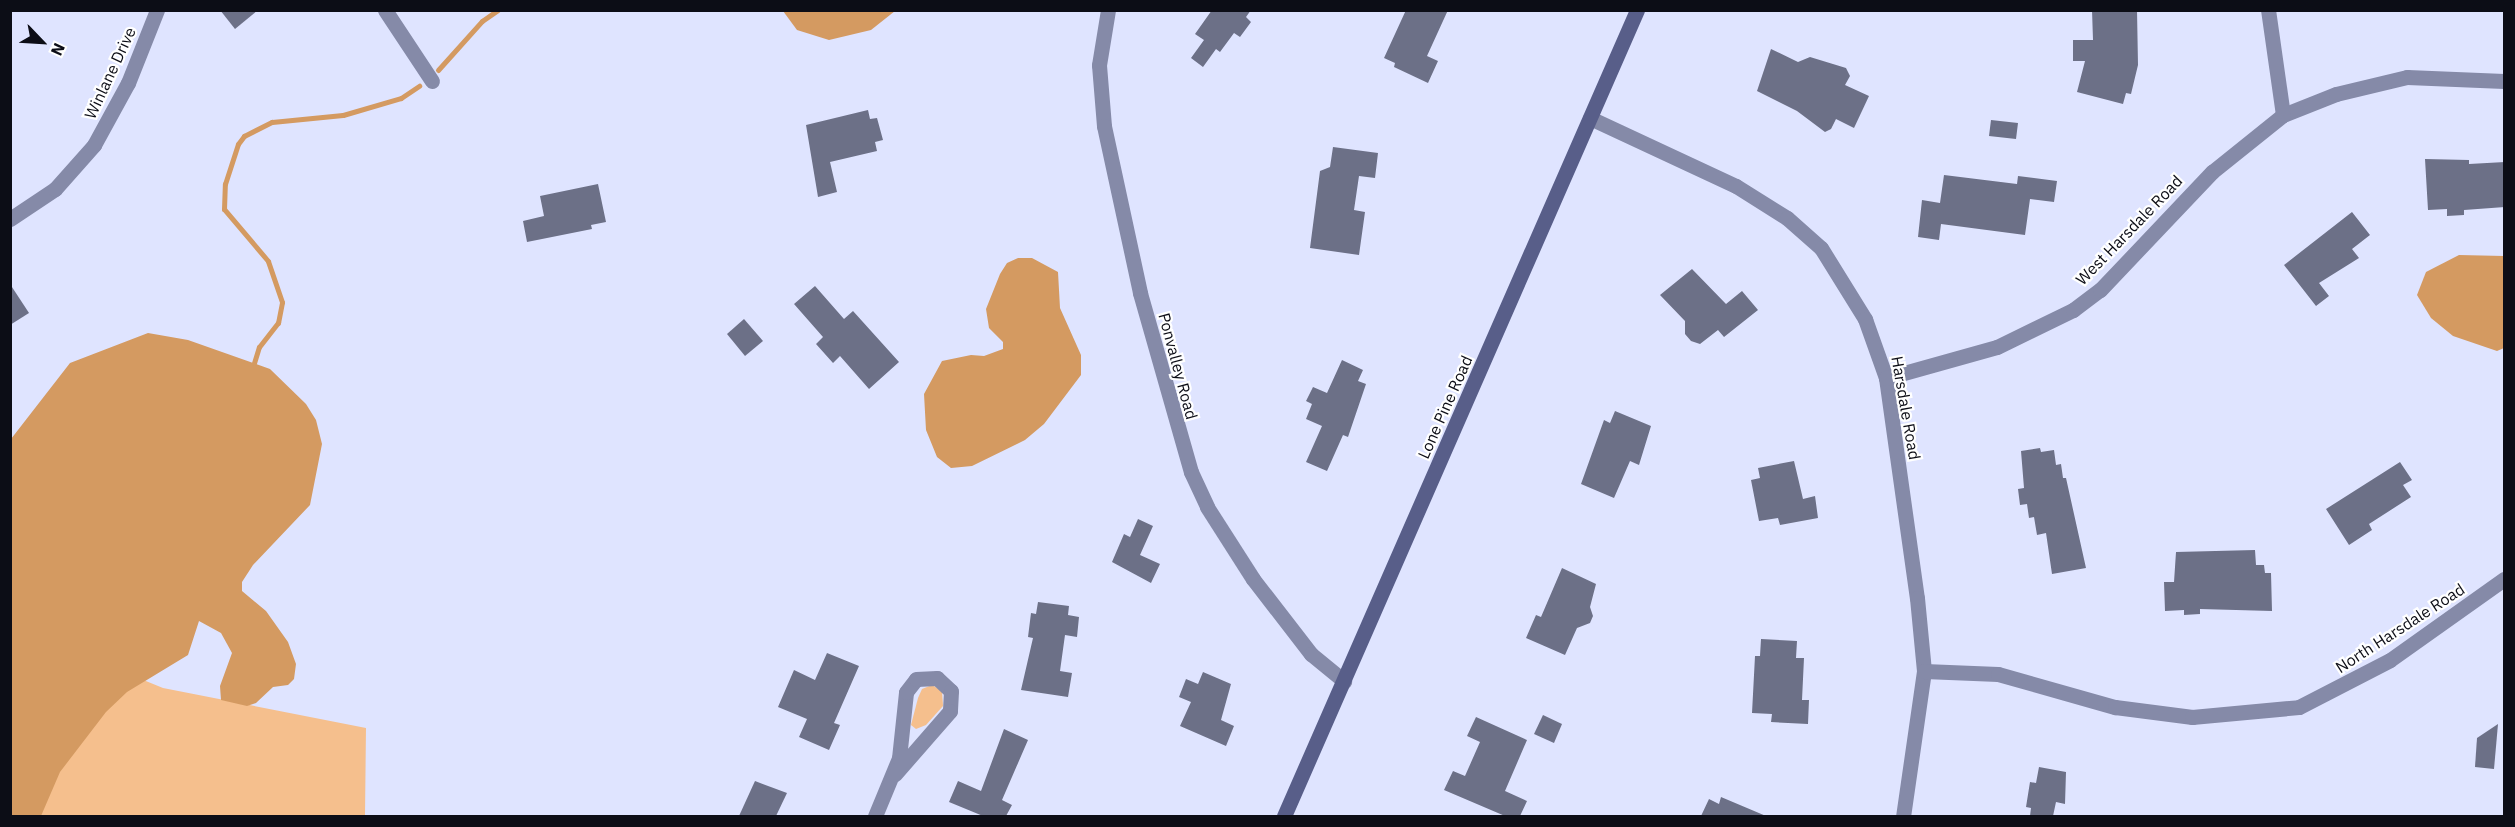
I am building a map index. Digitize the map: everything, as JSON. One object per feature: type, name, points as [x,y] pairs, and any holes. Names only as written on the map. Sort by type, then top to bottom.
[{"type":"street","name":"Winlane Drive","points":[[10,219],[55,189],[94,145],[128,83],[158,10]]},
{"type":"street","points":[[385,10],[432,81]]},
{"type":"street","name":"Ponvalley Road","points":[[1108,10],[1099,65],[1104,126],[1140,293],[1184,452],[1207,507],[1253,579],[1311,654],[1344,681]]},
{"type":"street","name":"Lone Pine Road","points":[[1284,816],[1637,10]]},
{"type":"street","points":[[2268,10],[2283,115]]},
{"type":"street","name":"West Harsdale Road","points":[[1886,378],[1997,347],[2073,310],[2100,291],[2212,172],[2283,115],[2336,94],[2407,77],[2505,81]]},
{"type":"street","name":"Harsdale Road","points":[[1590,118],[1736,186],[1787,218],[1821,248],[1843,280],[1865,319],[1886,378],[1917,598],[1924,671],[1903,816]]},
{"type":"street","name":"North Harsdale Road","points":[[1924,671],[1998,674],[2115,707],[2192,717],[2299,707],[2390,660],[2505,579]]},
{"type":"street","points":[[875,816],[894,774],[906,692],[916,679],[937,678],[951,691],[950,711],[894,774]]},
{"type":"shaded area","points":[[783,11],[895,11],[871,30],[829,40],[797,30]]},
{"type":"shaded area","points":[[2459,255],[2504,256],[2504,348],[2497,351],[2453,336],[2431,318],[2417,295],[2426,272]]},
{"type":"shaded area","points":[[1018,258],[1032,258],[1058,272],[1060,308],[1081,355],[1081,375],[1044,424],[1025,440],[972,466],[951,468],[937,457],[926,430],[924,394],[942,361],[971,355],[984,356],[1003,349],[1003,342],[989,328],[986,309],[1000,274],[1007,263]]},
{"type":"shaded area","points":[[148,333],[188,340],[270,369],[306,404],[316,420],[322,444],[310,505],[253,565],[242,582],[242,591],[266,611],[288,642],[296,664],[294,679],[288,685],[273,687],[256,703],[247,706],[221,700],[220,686],[232,653],[221,633],[199,621],[188,655],[127,692],[106,712],[60,772],[41,816],[11,816],[11,439],[70,363]]},
{"type":"shaded area","points":[[82,655],[163,688],[366,728],[365,816],[11,816],[10,803]]},
{"type":"shaded area","points":[[932,685],[942,691],[943,706],[926,725],[916,729],[911,725],[918,698],[922,689]]},
{"type":"building","points":[[220,10],[258,10],[235,29]]},
{"type":"building","points":[[1212,10],[1251,10],[1246,17],[1251,22],[1240,37],[1234,33],[1220,52],[1216,49],[1203,67],[1191,58],[1204,40],[1195,34]]},
{"type":"building","points":[[1406,10],[1448,10],[1427,56],[1438,61],[1428,83],[1394,67],[1395,63],[1384,58]]},
{"type":"building","points":[[2092,10],[2137,10],[2138,65],[2131,94],[2126,93],[2123,104],[2077,92],[2085,61],[2073,61],[2073,40],[2093,40]]},
{"type":"building","points":[[1771,49],[1798,62],[1810,57],[1846,68],[1850,76],[1845,85],[1869,96],[1854,128],[1836,119],[1831,129],[1825,132],[1797,111],[1757,91]]},
{"type":"building","points":[[868,110],[870,119],[877,118],[883,140],[875,142],[877,151],[830,162],[837,192],[818,197],[806,125]]},
{"type":"building","points":[[1991,120],[2018,123],[2016,139],[1989,136]]},
{"type":"building","points":[[1333,147],[1378,153],[1375,178],[1359,176],[1354,210],[1365,212],[1359,255],[1310,248],[1320,171],[1330,167]]},
{"type":"building","points":[[2425,159],[2469,160],[2469,164],[2505,162],[2505,207],[2464,210],[2464,215],[2447,216],[2447,209],[2428,210]]},
{"type":"building","points":[[1944,175],[2017,184],[2018,176],[2057,181],[2054,202],[2030,199],[2025,235],[1941,224],[1939,240],[1918,237],[1922,200],[1940,203]]},
{"type":"building","points":[[598,184],[606,222],[591,225],[592,229],[527,242],[523,221],[544,216],[540,196]]},
{"type":"building","points":[[2352,212],[2370,235],[2352,249],[2359,258],[2319,283],[2329,296],[2316,306],[2284,265]]},
{"type":"building","points":[[1692,269],[1726,304],[1742,291],[1758,310],[1724,337],[1718,330],[1700,344],[1691,341],[1685,334],[1685,321],[1660,295]]},
{"type":"building","points":[[10,284],[29,313],[10,325]]},
{"type":"building","points":[[815,286],[844,319],[853,311],[899,362],[869,389],[840,356],[833,363],[816,344],[823,337],[794,304]]},
{"type":"building","points":[[744,319],[763,341],[745,356],[727,334]]},
{"type":"building","points":[[1342,360],[1363,370],[1358,381],[1366,384],[1348,437],[1343,435],[1327,471],[1306,462],[1322,426],[1306,419],[1312,404],[1306,401],[1313,387],[1327,393]]},
{"type":"building","points":[[1615,411],[1651,426],[1639,465],[1630,461],[1614,498],[1581,484],[1604,420],[1610,423]]},
{"type":"building","points":[[2040,448],[2041,452],[2054,450],[2056,465],[2061,464],[2086,568],[2052,574],[2046,533],[2037,535],[2034,517],[2029,518],[2027,504],[2020,505],[2018,489],[2024,488],[2021,451]]},
{"type":"building","points":[[1794,461],[1803,499],[1815,496],[1818,518],[1780,525],[1778,518],[1759,521],[1751,480],[1760,478],[1758,468]]},
{"type":"building","points":[[2400,462],[2412,480],[2403,485],[2411,497],[2369,524],[2372,530],[2349,545],[2326,509]]},
{"type":"building","points":[[1138,519],[1153,526],[1140,555],[1160,564],[1151,583],[1112,562],[1124,534],[1130,537]]},
{"type":"building","points":[[2255,550],[2256,565],[2264,565],[2265,573],[2271,573],[2272,611],[2200,609],[2200,614],[2184,615],[2184,610],[2165,611],[2164,582],[2174,582],[2176,552]]},
{"type":"building","points":[[1562,568],[1596,584],[1590,607],[1593,616],[1590,623],[1577,628],[1565,655],[1526,638],[1536,615],[1541,617]]},
{"type":"building","points":[[1038,602],[1069,606],[1068,615],[1079,617],[1077,637],[1065,635],[1060,671],[1072,673],[1068,697],[1021,690],[1033,638],[1028,637],[1031,613],[1036,614]]},
{"type":"building","points":[[1761,639],[1797,641],[1796,658],[1804,658],[1802,700],[1809,700],[1808,724],[1771,722],[1772,714],[1752,713],[1755,656],[1760,656]]},
{"type":"building","points":[[827,653],[859,666],[834,723],[840,725],[829,750],[799,737],[807,719],[778,707],[794,670],[815,680]]},
{"type":"building","points":[[1203,672],[1231,684],[1221,720],[1234,726],[1226,746],[1180,726],[1191,702],[1179,697],[1186,679],[1198,684]]},
{"type":"building","points":[[1543,715],[1562,724],[1554,743],[1534,734]]},
{"type":"building","points":[[1476,717],[1527,740],[1505,791],[1527,801],[1520,816],[1505,816],[1444,790],[1453,771],[1465,776],[1480,742],[1467,736]]},
{"type":"building","points":[[2498,724],[2494,769],[2475,767],[2477,738]]},
{"type":"building","points":[[1004,729],[1028,740],[1002,800],[1012,805],[1006,816],[983,816],[949,802],[958,781],[981,791]]},
{"type":"building","points":[[2039,767],[2066,772],[2065,804],[2056,802],[2053,816],[2030,816],[2031,808],[2026,807],[2030,782],[2036,783]]},
{"type":"building","points":[[755,781],[787,793],[776,816],[739,816]]},
{"type":"building","points":[[1721,797],[1766,816],[1701,816],[1709,799],[1719,804]]},
{"type":"waterway","points":[[438,70],[482,21],[498,10]]},
{"type":"waterway","points":[[254,363],[259,347],[278,323],[282,302],[268,261],[224,209],[225,184],[238,144],[244,136],[272,122],[343,115],[401,98],[419,86]]}]
